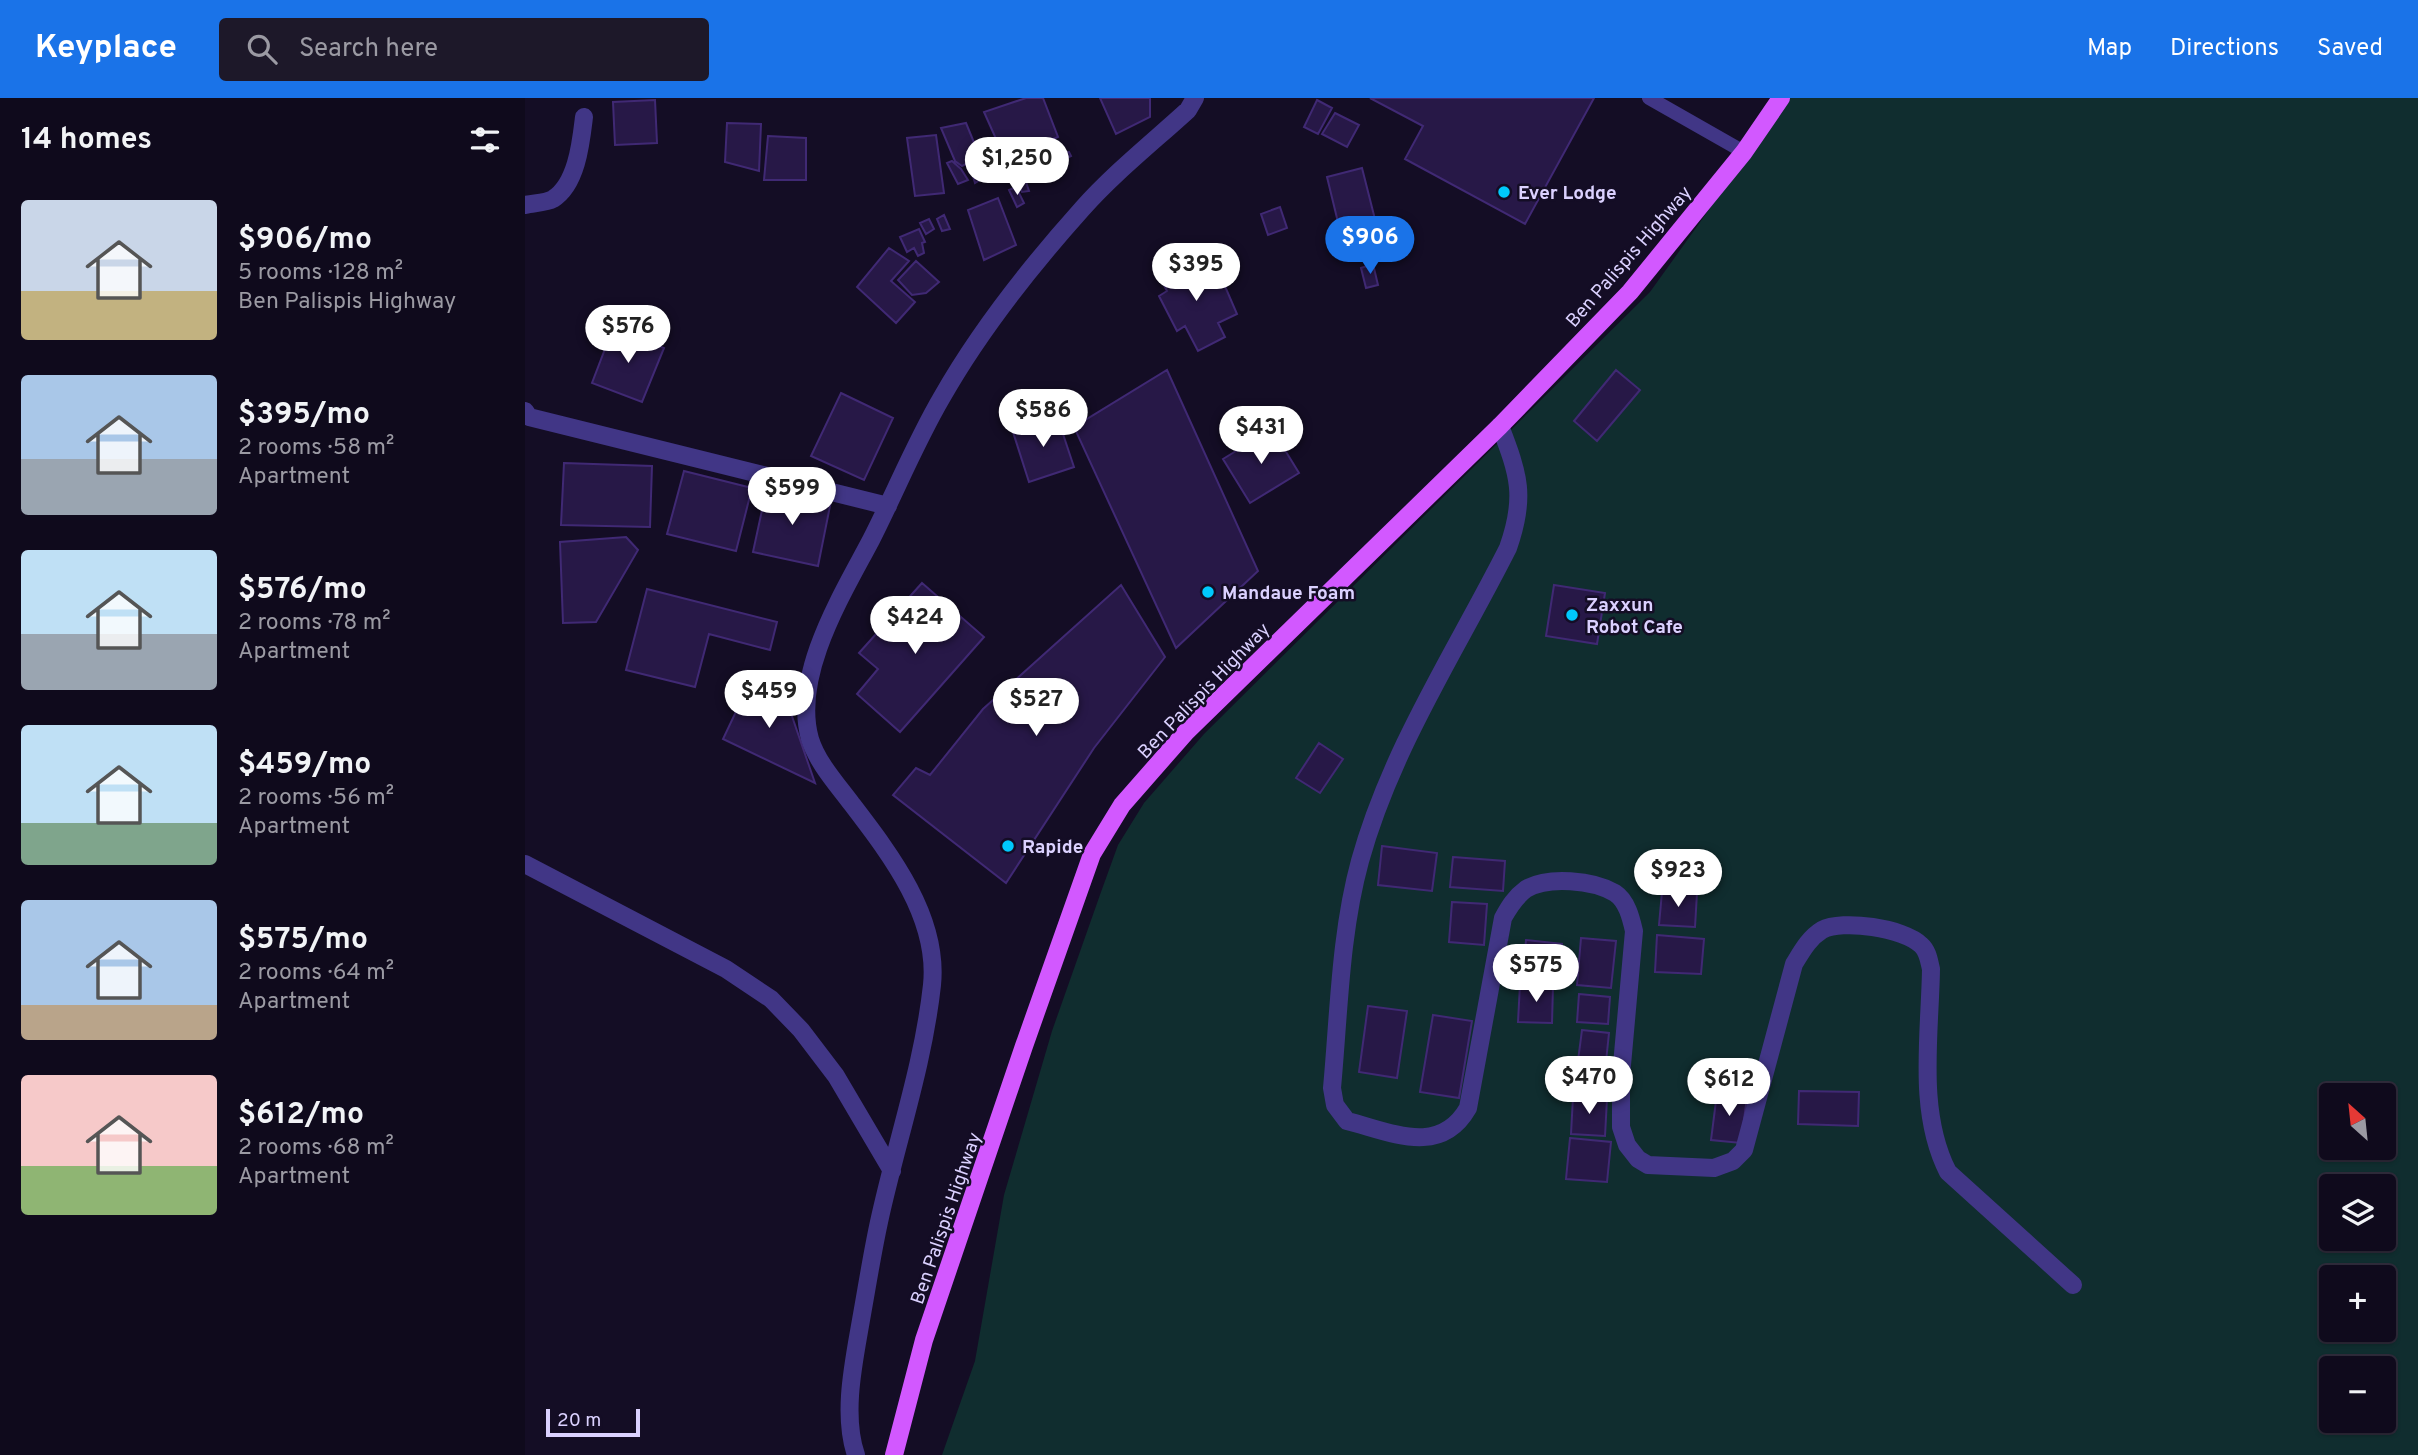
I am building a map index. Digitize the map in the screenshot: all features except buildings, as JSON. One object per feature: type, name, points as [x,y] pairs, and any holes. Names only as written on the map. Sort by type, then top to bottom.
[{"type":"main road","name":"Ben Palispis Highway","points":[[894,1455],[925,1340],[1092,854],[1122,806],[1186,732],[1500,426],[1630,292],[1744,152],[1781,98]]},
{"type":"street","points":[[856,1455],[852,1445],[852,1384],[879,1222],[923,1053],[933,980],[931,945],[900,872],[832,778],[812,745],[806,723],[807,696],[815,660],[833,612],[942,396],[985,331],[1083,207],[1188,110],[1195,98]]},
{"type":"street","points":[[525,205],[553,199],[566,181],[577,164],[584,117]]},
{"type":"street","points":[[526,416],[888,506]]},
{"type":"street","points":[[1500,426],[1520,486],[1518,521],[1509,548],[1395,762],[1360,860],[1349,909],[1332,1088],[1340,1115],[1347,1121],[1418,1139],[1449,1132],[1460,1122],[1468,1108],[1503,918],[1512,901],[1543,881],[1573,881],[1614,893],[1631,917],[1634,931],[1621,1076],[1621,1127],[1627,1145],[1637,1159],[1649,1165],[1714,1168],[1725,1165],[1744,1150],[1794,964],[1807,943],[1822,930],[1842,924],[1871,927],[1911,937],[1922,945],[1928,956],[1931,970],[1929,1113],[1938,1153],[1948,1172],[2073,1285]]},
{"type":"street","points":[[525,864],[726,969],[771,999],[801,1030],[836,1076],[892,1171]]},
{"type":"lane","points":[[1649,98],[1744,152]]},
{"type":"green space","points":[[1789,98],[2418,98],[2418,1455],[942,1455],[975,1361],[1004,1195],[1052,1031],[1118,845],[1144,803],[1204,734],[1650,292]]},
{"type":"place","name":"Ever Lodge","points":[[1504,192]]},
{"type":"place","name":"Mandaue Foam","points":[[1208,592]]},
{"type":"place","name":"Zaxxun Robot Cafe","points":[[1572,615]]},
{"type":"place","name":"Rapide","points":[[1008,846]]}]
